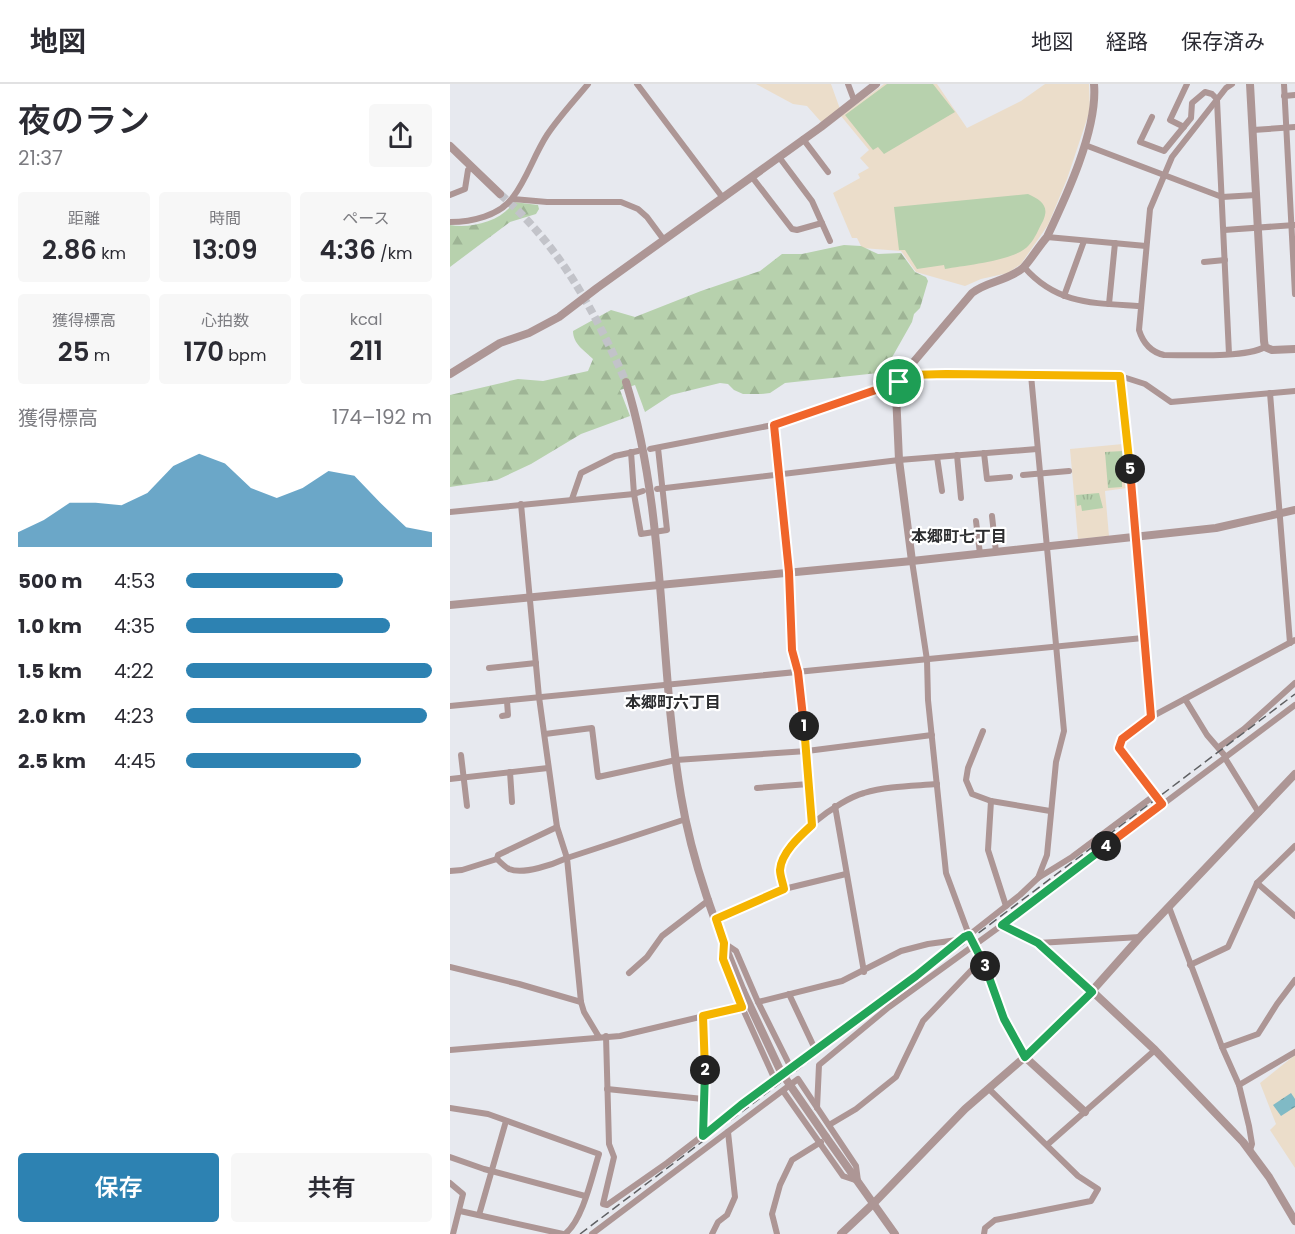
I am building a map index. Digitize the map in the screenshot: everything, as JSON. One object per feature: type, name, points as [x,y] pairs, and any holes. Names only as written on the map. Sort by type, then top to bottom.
[{"type":"street","points":[[450,222],[481,218],[498,210],[513,199],[546,136],[588,84]]},
{"type":"street","points":[[637,84],[723,198]]},
{"type":"street","points":[[848,84],[854,100]]},
{"type":"street","points":[[450,374],[500,344],[529,333],[559,317],[779,158],[876,84]]},
{"type":"street","points":[[1085,1112],[1025,1057],[1004,1019],[983,961],[967,936],[946,873],[928,700],[927,660],[899,460],[895,401],[899,382],[911,365],[972,293],[1024,267],[1047,237],[1085,145],[1095,93],[1094,84]]},
{"type":"street","points":[[1184,127],[1170,120],[1187,84]]},
{"type":"street","points":[[1232,84],[1226,88],[1172,157],[1150,209],[1139,330],[1147,346],[1156,353],[1164,355],[1230,354],[1258,351],[1265,347]]},
{"type":"street","points":[[1250,84],[1263,341],[1265,347],[1272,350],[1295,349]]},
{"type":"street","points":[[1284,84],[1286,128],[1292,159],[1295,294]]},
{"type":"street","points":[[1152,117],[1140,142],[1164,151],[1191,118],[1192,103],[1200,95],[1205,92],[1217,99],[1230,354]]},
{"type":"street","points":[[1284,96],[1295,95]]},
{"type":"street","points":[[1253,130],[1295,127]]},
{"type":"street","points":[[803,139],[828,172]]},
{"type":"street","points":[[1085,145],[1222,198],[1256,195]]},
{"type":"street","points":[[450,146],[500,194]]},
{"type":"street","points":[[779,158],[812,201],[830,241]]},
{"type":"street","points":[[450,195],[465,189],[468,170],[472,167]]},
{"type":"street","points":[[752,177],[792,229],[797,230],[822,223]]},
{"type":"street","points":[[513,199],[547,202],[621,202],[638,209],[664,240]]},
{"type":"street","points":[[1224,230],[1293,225]]},
{"type":"street","points":[[1047,237],[1146,246]]},
{"type":"street","points":[[1064,296],[1084,241]]},
{"type":"street","points":[[1109,304],[1115,243]]},
{"type":"street","points":[[1204,262],[1225,260]]},
{"type":"street","points":[[1024,267],[1045,287],[1064,296],[1089,303],[1140,306]]},
{"type":"street","points":[[572,499],[581,473],[615,456],[635,452],[634,494],[641,534],[667,530],[654,448],[774,425],[899,382],[909,375],[1120,376],[1145,384],[1171,402],[1295,391]]},
{"type":"street","points":[[1031,375],[1064,731],[1056,762],[1047,855],[1038,878]]},
{"type":"street","points":[[1120,376],[1137,537],[1143,638],[1151,717]]},
{"type":"street","points":[[626,382],[642,445],[654,532],[676,760],[686,819],[709,900],[743,991],[781,1072],[823,1139]]},
{"type":"street","points":[[1162,804],[1119,748],[1122,739],[1151,717],[1292,641],[1278,515],[1270,393]]},
{"type":"street","points":[[774,425],[789,572],[792,650],[798,672],[812,825]]},
{"type":"street","points":[[660,489],[899,460],[1037,449]]},
{"type":"street","points":[[984,453],[987,479],[1010,477]]},
{"type":"street","points":[[957,455],[961,498]]},
{"type":"street","points":[[938,457],[942,491]]},
{"type":"street","points":[[1023,476],[1069,471]]},
{"type":"street","points":[[450,512],[634,494],[643,491]]},
{"type":"street","points":[[521,504],[539,698],[557,827],[567,858],[581,1002],[584,1012],[603,1037],[609,1144],[614,1157],[603,1204],[607,1204],[703,1136],[815,1049],[916,976],[1038,878],[1072,857],[1155,795]]},
{"type":"street","points":[[450,605],[1137,537],[1216,528],[1295,510]]},
{"type":"street","points":[[992,516],[996,552]]},
{"type":"street","points":[[976,520],[980,554]]},
{"type":"street","points":[[450,705],[1143,638]]},
{"type":"street","points":[[489,668],[536,663]]},
{"type":"street","points":[[1219,747],[1244,729],[1295,683]]},
{"type":"street","points":[[1185,699],[1207,735],[1219,747],[1260,813]]},
{"type":"street","points":[[502,716],[508,715],[507,701]]},
{"type":"street","points":[[817,1108],[819,1065],[889,1007],[1295,705]]},
{"type":"street","points":[[544,734],[592,728],[598,777],[676,760],[807,751],[932,735]]},
{"type":"street","points":[[983,731],[968,768],[966,780],[972,794],[991,801],[1050,811]]},
{"type":"street","points":[[461,755],[466,806]]},
{"type":"street","points":[[450,779],[548,768]]},
{"type":"street","points":[[510,772],[512,802]]},
{"type":"street","points":[[841,1234],[965,1109],[1025,1057],[1092,992],[1140,937],[1295,774]]},
{"type":"street","points":[[757,788],[809,784]]},
{"type":"street","points":[[784,889],[780,867],[795,842],[835,806],[861,793],[874,790],[937,784]]},
{"type":"street","points":[[991,801],[988,850],[1006,906]]},
{"type":"street","points":[[835,806],[864,972]]},
{"type":"street","points":[[497,859],[509,869],[522,870],[550,866],[567,858],[686,819]]},
{"type":"street","points":[[450,871],[462,870],[497,859],[498,855],[557,827]]},
{"type":"street","points":[[1190,965],[1228,947],[1257,883],[1295,846]]},
{"type":"street","points":[[716,919],[784,889],[846,874]]},
{"type":"street","points":[[1257,883],[1295,916]]},
{"type":"street","points":[[629,973],[647,957],[662,936],[709,900]]},
{"type":"street","points":[[1169,907],[1222,1047],[1239,1085],[1250,1126],[1252,1144],[1250,1150]]},
{"type":"street","points":[[1002,925],[1038,943],[1155,1050],[1250,1150],[1295,1221]]},
{"type":"street","points":[[758,1002],[842,981],[864,972],[901,951],[967,936]]},
{"type":"street","points":[[1038,943],[1140,937]]},
{"type":"street","points":[[724,943],[736,951],[791,1068]]},
{"type":"street","points":[[724,943],[723,959],[742,1007],[776,1080]]},
{"type":"street","points":[[829,1125],[856,1109],[896,1077],[923,1022],[983,961]]},
{"type":"street","points":[[450,967],[581,1002]]},
{"type":"street","points":[[1222,1047],[1258,1034],[1295,980]]},
{"type":"street","points":[[789,994],[815,1049]]},
{"type":"street","points":[[450,1050],[603,1037],[645,1031],[742,1007]]},
{"type":"street","points":[[703,1016],[706,1052],[703,1136]]},
{"type":"street","points":[[1047,1145],[1155,1050]]},
{"type":"street","points":[[1239,1085],[1295,1052]]},
{"type":"street","points":[[592,1234],[798,1079],[856,1166],[858,1181]]},
{"type":"street","points":[[607,1089],[703,1099]]},
{"type":"street","points":[[984,1234],[986,1228],[995,1220],[1091,1201],[1098,1189],[1078,1176],[989,1089]]},
{"type":"street","points":[[783,1090],[858,1181],[895,1234]]},
{"type":"street","points":[[450,1108],[488,1114],[599,1154],[572,1229],[564,1234],[460,1211]]},
{"type":"street","points":[[479,1215],[506,1121]]},
{"type":"street","points":[[712,1234],[718,1222],[728,1215],[735,1197],[728,1132]]},
{"type":"street","points":[[777,1234],[771,1214],[780,1185],[792,1160],[823,1139]]},
{"type":"street","points":[[450,1157],[585,1196]]},
{"type":"street","points":[[450,1183],[463,1194],[453,1234]]},
{"type":"shaded area","points":[[756,84],[831,84],[840,109],[822,123],[807,106],[793,104]]},
{"type":"shaded area","points":[[884,84],[937,84],[967,128],[1021,101],[1045,84],[1089,84],[1090,110],[1067,179],[1048,225],[1021,264],[1008,273],[981,279],[965,286],[916,272],[901,251],[862,248],[857,238],[852,238],[833,193],[860,178],[858,174],[869,168],[860,158],[869,150],[841,116]]},
{"type":"shaded area","points":[[1125,445],[1127,488],[1105,491],[1109,536],[1078,539],[1070,449]]},
{"type":"shaded area","points":[[1295,1055],[1295,1168],[1270,1130],[1276,1124],[1260,1083]]},
{"type":"green space","points":[[887,84],[933,84],[955,112],[884,154],[878,147],[873,150],[845,115]]},
{"type":"green space","points":[[1028,194],[1043,204],[1045,216],[1031,243],[1013,255],[990,262],[945,269],[944,265],[917,269],[905,250],[899,250],[894,207]]},
{"type":"green space","points":[[514,202],[538,205],[539,209],[536,214],[510,222],[450,267],[450,225],[467,226],[494,219],[509,209]]},
{"type":"green space","points":[[844,245],[861,246],[878,254],[901,253],[915,272],[926,277],[928,281],[920,308],[914,314],[912,322],[886,368],[878,373],[785,383],[770,393],[761,394],[743,394],[728,384],[720,383],[671,395],[645,412],[635,385],[620,390],[630,416],[581,434],[531,464],[497,480],[450,487],[450,395],[518,379],[543,381],[588,371],[593,359],[577,343],[573,331],[611,310],[635,317],[760,271],[782,254],[802,254]]},
{"type":"green space","points":[[1123,451],[1126,480],[1122,481],[1122,487],[1108,488],[1105,452]]},
{"type":"green space","points":[[1099,493],[1103,508],[1082,511],[1081,505],[1077,506],[1076,495]]},
{"type":"water","points":[[1291,1093],[1295,1099],[1295,1107],[1281,1116],[1273,1105]]},
{"type":"tunnel","points":[[500,194],[540,235],[574,280],[626,382]]},
{"type":"railway","points":[[580,1234],[1295,694]]},
{"type":"district","name":"本郷町七丁目","points":[[959,536]]},
{"type":"district","name":"本郷町六丁目","points":[[673,702]]},
{"type":"route","points":[[909,375],[1120,376],[1137,537],[1143,638],[1151,717],[1122,739],[1119,748],[1162,804],[1002,925],[1038,943],[1092,992],[1025,1057],[1004,1019],[984,963],[969,935],[741,1105],[703,1136],[706,1052],[703,1016],[742,1007],[723,959],[724,943],[716,919],[784,889],[780,867],[800,836],[812,825],[798,672],[792,650],[789,572],[774,425],[899,382],[909,375]]}]
